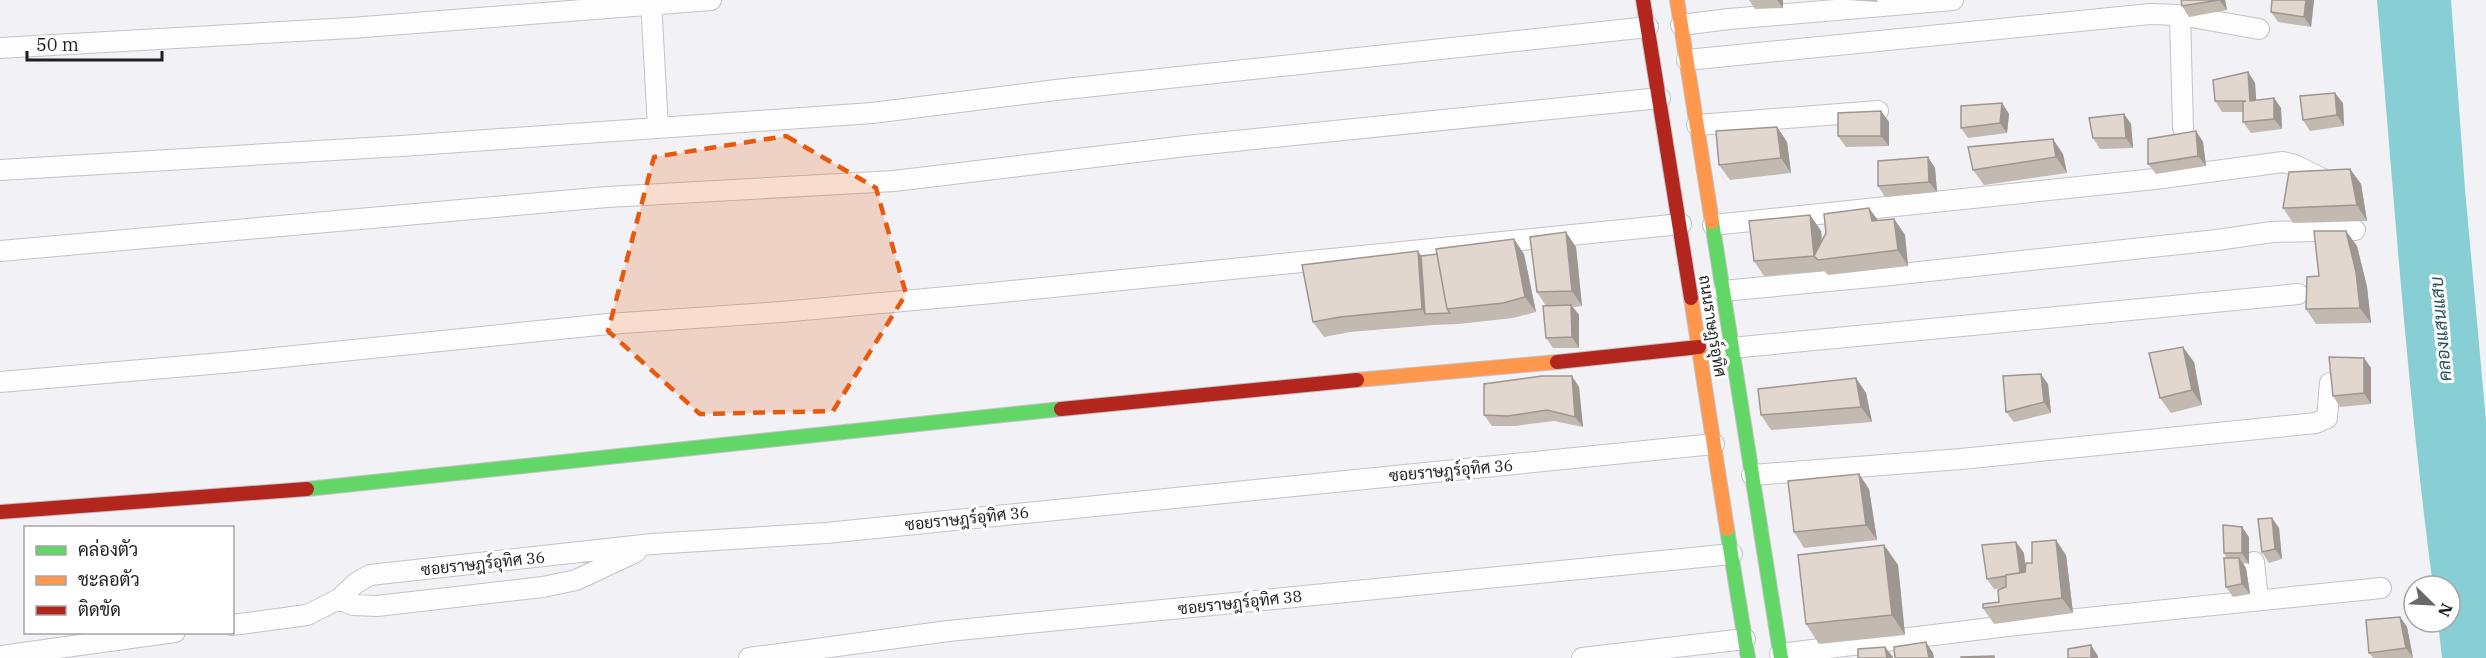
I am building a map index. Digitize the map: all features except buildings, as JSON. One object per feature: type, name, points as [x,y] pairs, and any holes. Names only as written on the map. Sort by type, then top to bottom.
[{"type":"street","points":[[0,48],[362,27],[650,2],[711,0]]},
{"type":"street","name":"ถนนราษฎร์อุทิศ","points":[[1643,0],[1681,224],[1747,649]]},
{"type":"street","name":"ถนนราษฎร์อุทิศ","points":[[1677,0],[1781,656]]},
{"type":"street","points":[[1681,26],[1796,6],[1953,0]]},
{"type":"street","points":[[650,2],[658,128]]},
{"type":"street","points":[[1687,60],[2150,14],[2180,15],[2259,29]]},
{"type":"street","points":[[2180,15],[2183,128]]},
{"type":"street","points":[[0,170],[401,146],[872,113],[1092,86],[1648,27]]},
{"type":"street","points":[[0,251],[607,197],[894,181],[1186,146],[1660,98]]},
{"type":"street","points":[[1697,125],[1878,111]]},
{"type":"street","points":[[1713,225],[2155,179],[2283,162],[2295,165],[2330,182]]},
{"type":"street","points":[[0,382],[234,362],[608,324],[781,312],[933,298],[1681,224]]},
{"type":"street","points":[[1723,291],[2217,240],[2272,232],[2355,230]]},
{"type":"street","points":[[1731,348],[2298,294]]},
{"type":"street","points":[[0,512],[340,486],[1209,393],[1502,368],[1699,347]]},
{"type":"street","points":[[1752,475],[1961,459],[2316,423],[2327,418],[2330,383]]},
{"type":"street","name":"ซอยราษฎร์อุทิศ 36","points":[[234,625],[307,615],[339,599],[356,583],[370,575],[652,544],[826,533],[1714,444]]},
{"type":"street","points":[[339,599],[353,605],[377,606],[543,587],[576,580],[652,544]]},
{"type":"street","name":"ซอยราษฎร์อุทิศ 38","points":[[749,658],[948,632],[1732,554]]},
{"type":"street","points":[[2254,562],[2258,600]]},
{"type":"street","points":[[1781,656],[2007,626],[2381,588]]},
{"type":"street","points":[[0,656],[167,634]]},
{"type":"street","points":[[1582,658],[1747,649]]},
{"type":"highlighted area","points":[[786,136],[876,188],[906,294],[833,411],[700,414],[608,331],[654,157]]},
{"type":"water","name":"คลองแสนแสบ","points":[[2377,0],[2451,0],[2486,421],[2486,658],[2442,658],[2439,634],[2462,634],[2462,574],[2432,574],[2402,293]]},
{"type":"traffic: fast","points":[[1712,222],[1781,658]]},
{"type":"traffic: fast","points":[[307,489],[1061,409]]},
{"type":"traffic: fast","points":[[1727,529],[1748,658]]},
{"type":"traffic: slow","points":[[1677,0],[1712,222]]},
{"type":"traffic: slow","points":[[1691,298],[1727,529]]},
{"type":"traffic: slow","points":[[1357,380],[1557,362]]},
{"type":"traffic: jam","points":[[1643,0],[1691,298]]},
{"type":"traffic: jam","points":[[1557,362],[1699,347]]},
{"type":"traffic: jam","points":[[1061,409],[1357,380]]},
{"type":"traffic: jam","points":[[0,512],[307,489]]}]
